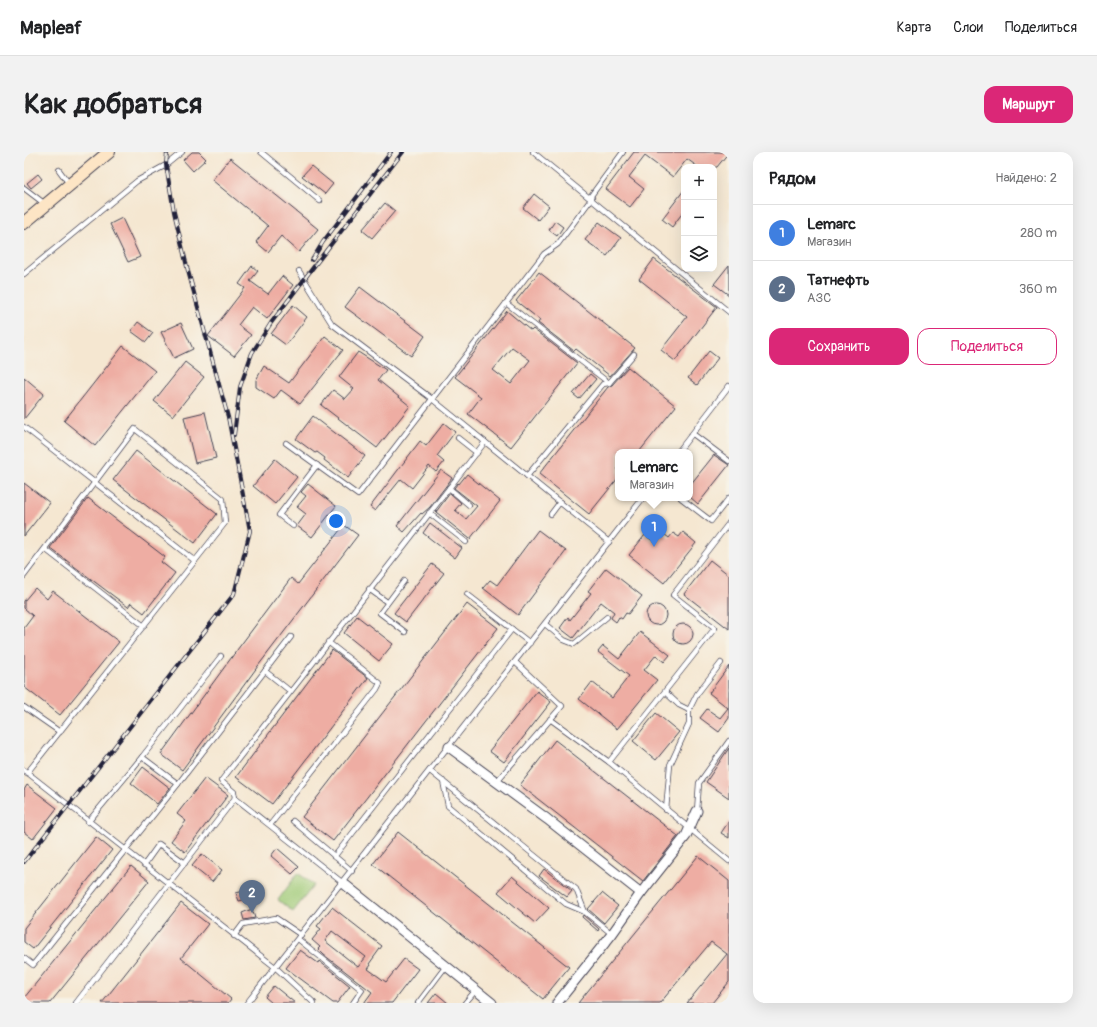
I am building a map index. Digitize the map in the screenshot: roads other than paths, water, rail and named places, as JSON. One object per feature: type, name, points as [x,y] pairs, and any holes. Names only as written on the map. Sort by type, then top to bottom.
[{"type":"main road","points":[[24,223],[109,152]]},
{"type":"street","points":[[449,747],[641,893]]},
{"type":"street","points":[[557,1003],[612,934],[641,893],[686,836],[697,811]]},
{"type":"street","points":[[343,883],[492,1003]]},
{"type":"lane","points":[[24,274],[137,181],[166,165],[182,152]]},
{"type":"lane","points":[[261,152],[320,201]]},
{"type":"lane","points":[[533,152],[540,154],[729,312]]},
{"type":"lane","points":[[286,443],[358,495],[544,254],[558,244],[623,152]]},
{"type":"lane","points":[[59,170],[70,185]]},
{"type":"lane","points":[[24,188],[46,205]]},
{"type":"lane","points":[[299,271],[332,324],[432,399],[609,542]]},
{"type":"lane","points":[[506,303],[609,382]]},
{"type":"lane","points":[[527,476],[603,384],[609,382],[634,354]]},
{"type":"lane","points":[[680,449],[729,386]]},
{"type":"lane","points":[[24,427],[94,484],[195,561]]},
{"type":"lane","points":[[24,576],[135,429],[223,499],[225,523],[60,732],[26,771],[168,885],[275,967],[314,1003]]},
{"type":"lane","points":[[693,434],[729,461]]},
{"type":"lane","points":[[458,438],[477,453]]},
{"type":"lane","points":[[343,883],[235,798],[234,792],[221,781],[369,589],[485,442]]},
{"type":"lane","points":[[293,526],[279,515],[317,465]]},
{"type":"lane","points":[[450,488],[469,505]]},
{"type":"lane","points":[[685,501],[711,521],[729,498]]},
{"type":"lane","points":[[247,1003],[343,883],[641,501]]},
{"type":"lane","points":[[551,514],[560,502]]},
{"type":"lane","points":[[429,513],[466,542]]},
{"type":"lane","points":[[609,762],[716,628],[673,595],[729,523]]},
{"type":"lane","points":[[45,549],[144,626]]},
{"type":"lane","points":[[404,581],[380,613],[405,632]]},
{"type":"lane","points":[[369,589],[387,602]]},
{"type":"lane","points":[[467,594],[530,643]]},
{"type":"lane","points":[[545,624],[564,640],[574,644],[607,617]]},
{"type":"lane","points":[[334,857],[512,628]]},
{"type":"lane","points":[[24,958],[33,965],[178,784],[291,637]]},
{"type":"lane","points":[[270,825],[377,689],[380,683],[328,642]]},
{"type":"lane","points":[[88,822],[142,757],[221,656]]},
{"type":"lane","points":[[496,782],[562,706],[515,662]]},
{"type":"lane","points":[[666,810],[670,765],[689,724],[689,710],[698,694],[721,663]]},
{"type":"lane","points":[[265,671],[290,691]]},
{"type":"lane","points":[[665,692],[679,705],[689,710]]},
{"type":"lane","points":[[24,707],[60,732]]},
{"type":"lane","points":[[550,719],[609,762],[729,861]]},
{"type":"lane","points":[[697,811],[699,783],[729,740]]},
{"type":"lane","points":[[142,757],[178,784]]},
{"type":"lane","points":[[430,771],[576,889],[586,912]]},
{"type":"lane","points":[[443,781],[448,806],[566,904],[586,912],[612,934]]},
{"type":"lane","points":[[76,1003],[235,798]]},
{"type":"lane","points":[[293,821],[352,871]]},
{"type":"lane","points":[[144,866],[159,844],[185,863]]},
{"type":"lane","points":[[234,936],[243,924],[276,918],[362,990],[352,1003]]},
{"type":"lane","points":[[418,1003],[446,966]]},
{"type":"lane","points":[[465,1003],[476,990]]},
{"type":"railway","points":[[24,862],[234,594],[250,531],[228,417],[188,271],[174,212],[166,165],[167,152]]},
{"type":"railway","points":[[312,260],[323,242],[391,152]]},
{"type":"railway","points":[[234,435],[240,387],[252,353],[271,323],[403,152]]},
{"type":"place","name":"Lemarc","points":[[654,547]]},
{"type":"place","name":"Татнефть","points":[[252,913]]}]
